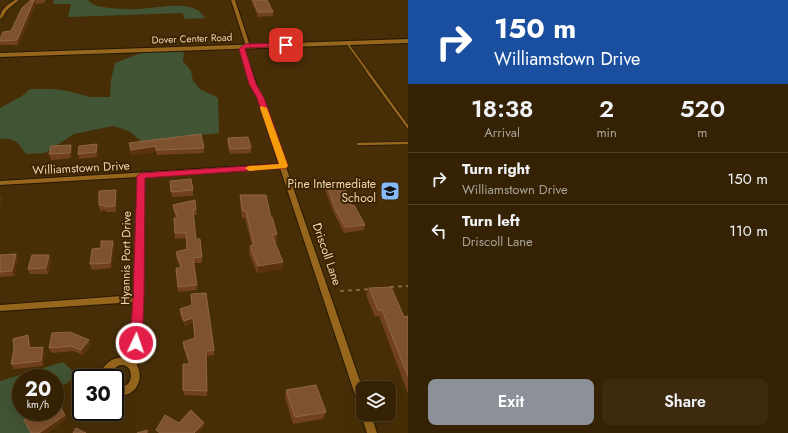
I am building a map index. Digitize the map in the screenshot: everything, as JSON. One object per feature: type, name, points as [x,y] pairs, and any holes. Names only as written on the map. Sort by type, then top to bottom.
[{"type":"street","points":[[0,18],[5,9],[17,0]]},
{"type":"street","points":[[233,0],[247,42],[245,46]]},
{"type":"street","name":"Dover Center Road","points":[[0,55],[408,41]]},
{"type":"street","name":"Driscoll Lane","points":[[245,46],[242,49],[253,84],[260,98],[284,166],[356,383]]},
{"type":"street","name":"Williamstown Drive","points":[[0,183],[141,176],[284,166]]},
{"type":"street","name":"Hyannis Port Drive","points":[[124,390],[129,388],[136,380],[137,373],[132,365],[135,357],[139,298],[141,176]]},
{"type":"street","points":[[0,308],[139,298]]},
{"type":"street","points":[[109,369],[117,362],[128,362],[132,365]]},
{"type":"street","points":[[368,421],[372,433]]},
{"type":"lane","points":[[347,43],[408,127]]},
{"type":"lane","points":[[358,144],[408,143]]},
{"type":"path","points":[[385,288],[408,286]]},
{"type":"path","points":[[340,291],[370,289]]},
{"type":"green space","points":[[53,0],[88,0],[98,6],[125,9],[187,6],[194,8],[206,18],[184,19],[183,13],[68,17],[71,4],[54,4]]},
{"type":"green space","points":[[146,51],[184,51],[183,61],[191,71],[193,81],[200,89],[218,98],[219,133],[142,142],[129,131],[113,126],[74,134],[45,153],[26,154],[21,146],[13,140],[0,139],[0,108],[22,96],[30,89],[52,89],[68,91],[90,97],[110,97],[111,80],[115,63]]},
{"type":"green space","points":[[63,362],[72,370],[72,377],[68,383],[64,384],[64,369],[40,369]]},
{"type":"green space","points":[[12,377],[12,421],[34,421],[36,433],[0,433],[0,381]]},
{"type":"building","points":[[31,0],[34,0],[17,40],[0,41],[3,32],[11,31],[22,8]]},
{"type":"building","points":[[253,0],[267,0],[273,12],[258,12]]},
{"type":"building","points":[[201,134],[204,148],[156,150],[156,146],[131,150],[129,143]]},
{"type":"building","points":[[248,137],[251,148],[230,149],[228,138]]},
{"type":"building","points":[[97,144],[96,152],[78,154],[79,146]]},
{"type":"building","points":[[71,145],[70,153],[49,154],[51,146]]},
{"type":"building","points":[[191,179],[193,190],[171,192],[170,181]]},
{"type":"building","points":[[341,181],[352,206],[354,205],[365,225],[345,227],[335,208],[326,182]]},
{"type":"building","points":[[116,190],[115,206],[105,207],[105,205],[99,205],[99,191]]},
{"type":"building","points":[[240,195],[266,195],[271,218],[272,217],[277,234],[272,235],[283,262],[258,266],[250,246],[254,245],[246,211],[243,211]]},
{"type":"building","points":[[195,200],[196,209],[193,210],[196,239],[200,239],[202,257],[193,258],[197,285],[178,287],[176,268],[182,268],[176,252],[187,249],[186,233],[175,233],[174,218],[178,218],[173,205]]},
{"type":"building","points":[[101,241],[113,241],[110,263],[90,264],[92,249],[101,248]]},
{"type":"building","points":[[16,254],[12,271],[0,272],[0,255]]},
{"type":"building","points":[[32,255],[49,255],[46,268],[28,269]]},
{"type":"building","points":[[391,287],[404,317],[408,316],[408,377],[382,310],[378,310],[369,288]]},
{"type":"building","points":[[206,293],[214,350],[206,351],[207,391],[183,390],[183,364],[190,364],[183,342],[195,338],[193,318],[184,321],[180,309],[192,305],[191,294]]},
{"type":"building","points":[[70,332],[89,340],[81,350],[71,346],[49,348],[52,333]]},
{"type":"building","points":[[28,335],[29,348],[43,347],[41,361],[11,364],[14,349],[13,339]]},
{"type":"building","points":[[316,385],[326,412],[295,417],[286,390]]},
{"type":"building","points":[[191,410],[204,423],[194,433],[160,433],[156,430],[165,415],[179,423]]},
{"type":"building","points":[[25,421],[56,421],[39,433],[31,433]]},
{"type":"building","points":[[76,428],[86,433],[73,433]]},
{"type":"building","points":[[147,430],[147,433],[137,433]]},
{"type":"slow traffic","points":[[249,168],[284,166],[277,150],[264,108]]},
{"type":"place","name":"Pine Intermediate School","points":[[390,191]]},
{"type":"route","points":[[136,343],[139,298],[141,176],[284,166],[277,150],[260,98],[244,59],[242,49],[245,46],[286,45]]}]
